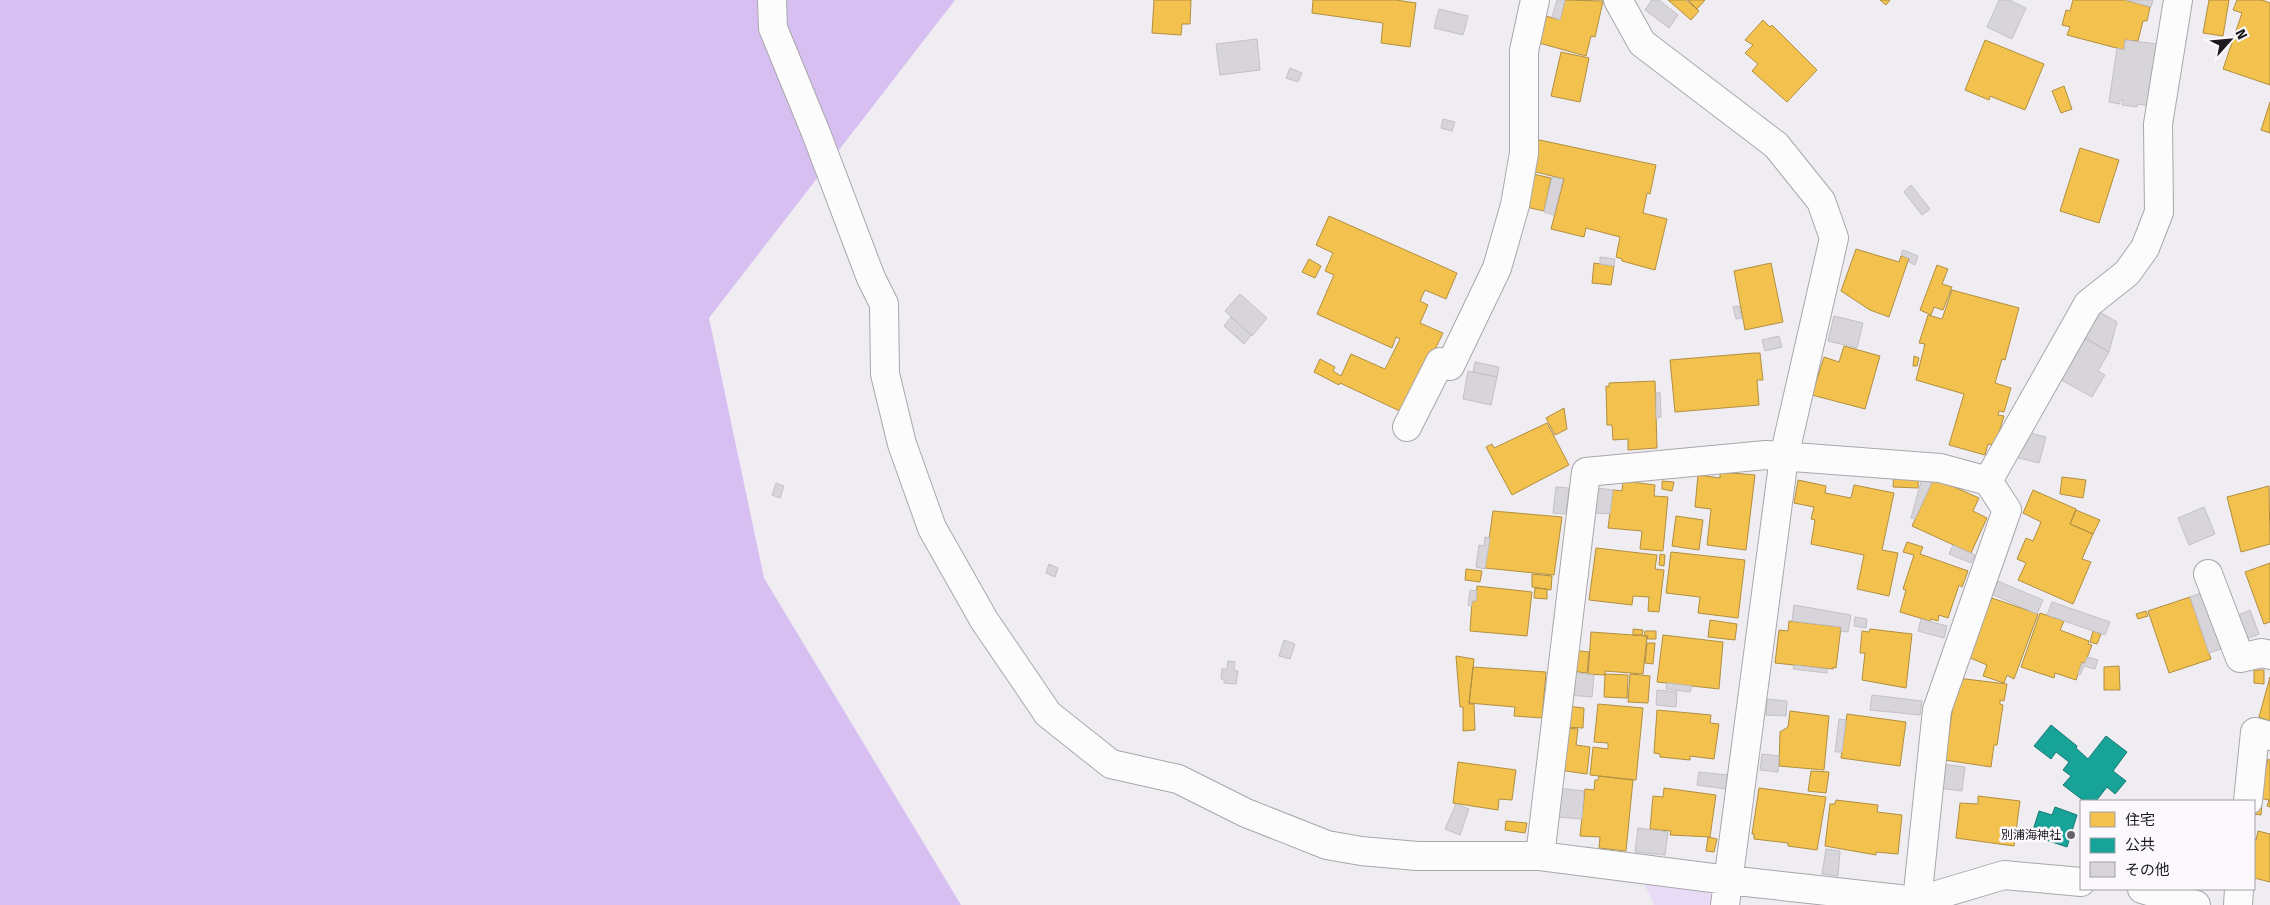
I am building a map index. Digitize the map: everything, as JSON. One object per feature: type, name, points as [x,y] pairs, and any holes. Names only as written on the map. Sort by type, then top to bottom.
[{"type":"street","points":[[772,0],[773,28],[816,133],[871,278],[884,304],[885,374],[902,444],[932,528],[984,620],[1048,714],[1110,764],[1178,779],[1246,813],[1327,845],[1361,851],[1417,856],[1540,856],[1727,893],[1918,901],[2004,876],[2080,882]]},
{"type":"street","points":[[1408,427],[1440,362],[1450,366],[1497,268],[1515,205],[1524,154],[1524,51],[1535,0]]},
{"type":"street","points":[[1618,0],[1642,43],[1776,145],[1821,201],[1834,238],[1784,457],[1727,893]]},
{"type":"street","points":[[1988,481],[2088,304],[2127,274],[2145,248],[2159,212],[2158,124],[2178,0]]},
{"type":"street","points":[[1540,856],[1586,472],[1766,455],[1940,468],[1988,481],[2007,510],[1938,710],[1918,901]]},
{"type":"street","points":[[2208,574],[2240,658],[2262,653],[2270,655]]},
{"type":"street","points":[[2248,800],[2254,732],[2270,736]]},
{"type":"street","points":[[2145,890],[2196,905]]},
{"type":"street","points":[[2238,905],[2239,890]]},
{"type":"shaded area","points":[[0,0],[955,0],[709,318],[764,578],[961,905],[0,905]]},
{"type":"shaded area","points":[[1644,883],[1712,892],[1711,905],[1654,905]]},
{"type":"building: 住宅","points":[[1154,0],[1191,0],[1190,24],[1182,24],[1181,35],[1152,33]]},
{"type":"building: 住宅","points":[[1313,0],[1396,0],[1416,3],[1410,47],[1381,43],[1383,23],[1312,13]]},
{"type":"building: 住宅","points":[[1565,0],[1603,1],[1595,37],[1591,36],[1586,56],[1539,43],[1546,16],[1560,20]]},
{"type":"building: 住宅","points":[[1668,0],[1686,0],[1699,11],[1691,20]]},
{"type":"building: 住宅","points":[[1688,0],[1705,0],[1697,9]]},
{"type":"building: 住宅","points":[[1880,0],[1890,0],[1886,5]]},
{"type":"building: 住宅","points":[[2073,0],[2125,0],[2150,7],[2147,21],[2143,21],[2138,41],[2125,40],[2124,50],[2067,35],[2070,27],[2062,25],[2066,10],[2070,11]]},
{"type":"building: 住宅","points":[[2209,0],[2229,0],[2223,36],[2203,33]]},
{"type":"building: 住宅","points":[[2237,0],[2262,0],[2270,3],[2270,85],[2223,69],[2242,13],[2233,10]]},
{"type":"building: 住宅","points":[[1763,20],[1770,27],[1772,25],[1817,70],[1787,102],[1752,71],[1758,64],[1745,53],[1753,45],[1745,40]]},
{"type":"building: 住宅","points":[[1985,40],[2044,64],[2025,110],[1990,96],[1989,100],[1965,90]]},
{"type":"building: 住宅","points":[[1561,52],[1589,58],[1580,102],[1551,96]]},
{"type":"building: 住宅","points":[[2064,86],[2072,109],[2061,113],[2052,91]]},
{"type":"building: 住宅","points":[[2270,102],[2270,133],[2261,130]]},
{"type":"building: 住宅","points":[[1535,139],[1656,165],[1650,194],[1647,193],[1643,213],[1667,219],[1655,270],[1622,261],[1622,259],[1616,257],[1620,237],[1586,228],[1584,237],[1551,229],[1564,179],[1532,171]]},
{"type":"building: 住宅","points":[[2080,148],[2119,160],[2099,223],[2060,211]]},
{"type":"building: 住宅","points":[[1533,174],[1551,178],[1544,211],[1526,207]]},
{"type":"building: 住宅","points":[[1329,216],[1457,273],[1446,299],[1425,290],[1420,301],[1428,305],[1420,323],[1443,333],[1404,413],[1314,372],[1320,359],[1335,367],[1333,371],[1341,376],[1351,354],[1385,369],[1400,339],[1396,337],[1392,348],[1317,314],[1334,275],[1325,271],[1333,253],[1316,245]]},
{"type":"building: 住宅","points":[[1856,249],[1899,262],[1901,256],[1909,258],[1889,317],[1870,310],[1841,291]]},
{"type":"building: 住宅","points":[[1309,259],[1321,266],[1315,278],[1302,272]]},
{"type":"building: 住宅","points":[[1594,263],[1614,266],[1611,285],[1592,283]]},
{"type":"building: 住宅","points":[[1771,263],[1783,322],[1745,330],[1734,271]]},
{"type":"building: 住宅","points":[[1937,265],[1948,269],[1942,284],[1952,287],[1943,310],[1934,307],[1931,315],[1920,310]]},
{"type":"building: 住宅","points":[[1952,290],[2019,308],[2005,360],[2002,359],[1995,383],[2011,388],[2004,412],[1999,411],[1998,415],[2004,416],[1995,445],[1988,444],[1985,455],[1949,445],[1964,394],[1916,380],[1925,344],[1919,343],[1928,315],[1942,319]]},
{"type":"building: 住宅","points":[[1844,346],[1880,356],[1865,409],[1812,395],[1824,357],[1839,362]]},
{"type":"building: 住宅","points":[[1760,353],[1763,380],[1757,380],[1759,405],[1675,412],[1670,360]]},
{"type":"building: 住宅","points":[[1914,356],[1919,358],[1917,366],[1913,366]]},
{"type":"building: 住宅","points":[[1655,381],[1657,448],[1628,450],[1628,439],[1613,440],[1612,425],[1607,425],[1606,386],[1609,387],[1609,383]]},
{"type":"building: 住宅","points":[[1564,408],[1567,429],[1555,435],[1546,418]]},
{"type":"building: 住宅","points":[[1547,423],[1569,465],[1512,495],[1486,447],[1492,444],[1494,448]]},
{"type":"building: 住宅","points":[[1894,470],[1919,471],[1918,488],[1893,487]]},
{"type":"building: 住宅","points":[[1720,472],[1755,475],[1746,550],[1707,545],[1711,509],[1695,507],[1698,475],[1720,478]]},
{"type":"building: 住宅","points":[[2062,477],[2086,480],[2083,498],[2060,494]]},
{"type":"building: 住宅","points":[[1934,478],[1979,498],[1973,511],[1987,518],[1971,553],[1912,526]]},
{"type":"building: 住宅","points":[[1798,480],[1826,486],[1825,493],[1851,498],[1854,485],[1894,493],[1882,550],[1898,553],[1889,596],[1857,589],[1864,555],[1811,544],[1815,520],[1811,519],[1814,507],[1794,503]]},
{"type":"building: 住宅","points":[[1623,481],[1655,485],[1654,496],[1668,497],[1663,551],[1640,549],[1642,531],[1608,528],[1613,490],[1622,491]]},
{"type":"building: 住宅","points":[[1662,481],[1674,482],[1672,491],[1662,489]]},
{"type":"building: 住宅","points":[[2269,486],[2270,544],[2241,552],[2227,497]]},
{"type":"building: 住宅","points":[[2033,490],[2076,509],[2070,524],[2093,534],[2082,559],[2091,562],[2073,604],[2018,580],[2026,563],[2017,559],[2026,538],[2033,541],[2041,522],[2023,513]]},
{"type":"building: 住宅","points":[[2076,510],[2100,520],[2093,534],[2070,524]]},
{"type":"building: 住宅","points":[[1493,511],[1562,517],[1554,575],[1485,568]]},
{"type":"building: 住宅","points":[[1676,516],[1703,520],[1699,550],[1672,546]]},
{"type":"building: 住宅","points":[[1907,542],[1923,547],[1920,554],[1968,571],[1962,587],[1959,585],[1948,618],[1939,615],[1938,621],[1931,619],[1930,621],[1900,612],[1906,590],[1903,589],[1914,555],[1903,552]]},
{"type":"building: 住宅","points":[[1596,548],[1657,555],[1655,569],[1664,570],[1659,612],[1648,611],[1649,597],[1633,596],[1632,605],[1589,600]]},
{"type":"building: 住宅","points":[[1671,552],[1745,560],[1738,618],[1698,613],[1700,597],[1666,593]]},
{"type":"building: 住宅","points":[[1660,554],[1665,555],[1664,566],[1659,565]]},
{"type":"building: 住宅","points":[[2270,563],[2270,622],[2264,624],[2245,572]]},
{"type":"building: 住宅","points":[[1466,569],[1482,571],[1480,582],[1465,580]]},
{"type":"building: 住宅","points":[[1532,574],[1552,576],[1551,590],[1532,587]]},
{"type":"building: 住宅","points":[[1477,586],[1532,592],[1527,636],[1470,631],[1472,601],[1476,601]]},
{"type":"building: 住宅","points":[[1535,588],[1547,589],[1547,599],[1534,598]]},
{"type":"building: 住宅","points":[[2190,597],[2211,659],[2169,673],[2148,611]]},
{"type":"building: 住宅","points":[[1992,598],[2038,614],[2014,679],[2007,675],[2004,683],[1983,676],[1987,665],[1968,657],[1988,603],[1990,603]]},
{"type":"building: 住宅","points":[[2146,611],[2148,616],[2138,619],[2136,614]]},
{"type":"building: 住宅","points":[[2040,613],[2064,621],[2060,630],[2089,641],[2088,644],[2092,645],[2085,663],[2082,662],[2076,680],[2055,673],[2054,678],[2021,667]]},
{"type":"building: 住宅","points":[[1710,620],[1737,624],[1735,640],[1708,637]]},
{"type":"building: 住宅","points":[[1789,621],[1841,627],[1836,668],[1775,663],[1779,630],[1788,631]]},
{"type":"building: 住宅","points":[[1633,629],[1643,630],[1642,635],[1633,635]]},
{"type":"building: 住宅","points":[[1870,629],[1912,634],[1906,688],[1862,680],[1865,653],[1860,653],[1862,631],[1869,632]]},
{"type":"building: 住宅","points":[[1645,631],[1656,631],[1656,639],[1647,639],[1648,636],[1644,636]]},
{"type":"building: 住宅","points":[[2093,631],[2101,634],[2097,644],[2090,642]]},
{"type":"building: 住宅","points":[[1591,632],[1647,636],[1643,674],[1605,671],[1605,675],[1588,674]]},
{"type":"building: 住宅","points":[[1663,635],[1723,642],[1719,689],[1657,682]]},
{"type":"building: 住宅","points":[[1647,643],[1655,643],[1653,664],[1645,663]]},
{"type":"building: 住宅","points":[[1572,650],[1589,652],[1587,673],[1570,671]]},
{"type":"building: 住宅","points":[[1456,656],[1474,659],[1469,704],[1474,704],[1475,730],[1463,731],[1463,707],[1460,707]]},
{"type":"building: 住宅","points":[[2119,666],[2120,690],[2104,690],[2104,667]]},
{"type":"building: 住宅","points":[[1473,667],[1546,672],[1542,718],[1514,716],[1515,707],[1469,703]]},
{"type":"building: 住宅","points":[[2254,670],[2264,670],[2264,684],[2254,683]]},
{"type":"building: 住宅","points":[[1605,674],[1628,675],[1627,698],[1604,697]]},
{"type":"building: 住宅","points":[[1630,674],[1650,676],[1648,703],[1628,702]]},
{"type":"building: 住宅","points":[[2270,677],[2270,721],[2259,717]]},
{"type":"building: 住宅","points":[[1957,678],[2007,684],[2004,701],[2000,700],[2000,704],[2003,705],[1997,745],[1994,745],[1991,767],[1945,760]]},
{"type":"building: 住宅","points":[[1598,704],[1643,708],[1636,780],[1590,775],[1593,747],[1608,749],[1608,743],[1594,742]]},
{"type":"building: 住宅","points":[[1566,706],[1584,708],[1583,728],[1564,727]]},
{"type":"building: 住宅","points":[[1657,710],[1711,715],[1710,723],[1719,724],[1714,759],[1690,756],[1690,760],[1660,757],[1660,754],[1654,753]]},
{"type":"building: 住宅","points":[[1790,711],[1829,716],[1824,770],[1779,766],[1780,732],[1788,727]]},
{"type":"building: 住宅","points":[[1847,714],[1906,722],[1900,766],[1841,758]]},
{"type":"building: 住宅","points":[[1565,728],[1578,729],[1576,745],[1590,747],[1587,774],[1559,770]]},
{"type":"building: 住宅","points":[[2268,759],[2270,760],[2270,807],[2267,806],[2269,800],[2259,798]]},
{"type":"building: 住宅","points":[[1458,762],[1516,770],[1512,800],[1499,799],[1498,810],[1453,803]]},
{"type":"building: 住宅","points":[[1811,771],[1829,772],[1826,793],[1808,791]]},
{"type":"building: 住宅","points":[[1599,776],[1633,780],[1626,851],[1599,848],[1600,837],[1580,836],[1585,789],[1594,790],[1595,780],[1598,780]]},
{"type":"building: 住宅","points":[[1664,788],[1716,795],[1710,837],[1670,835],[1671,831],[1650,829],[1653,796],[1663,797]]},
{"type":"building: 住宅","points":[[1759,788],[1826,797],[1817,850],[1788,846],[1788,843],[1754,839],[1754,834],[1752,834]]},
{"type":"building: 住宅","points":[[1978,796],[2020,801],[2014,846],[1956,838],[1960,803],[1978,804]]},
{"type":"building: 住宅","points":[[1836,800],[1878,805],[1877,812],[1902,815],[1898,854],[1876,852],[1876,855],[1825,846],[1830,804],[1835,804]]},
{"type":"building: 住宅","points":[[2255,802],[2262,802],[2261,815],[2255,814]]},
{"type":"building: 住宅","points":[[1506,821],[1527,823],[1525,833],[1505,830]]},
{"type":"building: 住宅","points":[[2258,831],[2270,834],[2270,882],[2255,878]]},
{"type":"building: 住宅","points":[[1708,837],[1717,839],[1714,852],[1706,851]]},
{"type":"building: 公共","points":[[2051,725],[2077,746],[2076,748],[2088,759],[2106,736],[2127,752],[2113,771],[2126,781],[2115,794],[2107,787],[2097,800],[2083,800],[2063,785],[2071,776],[2063,770],[2069,762],[2056,752],[2051,759],[2034,746]]},
{"type":"building: 公共","points":[[2055,807],[2077,815],[2067,847],[2043,839],[2045,834],[2033,830],[2039,811],[2052,815]]},
{"type":"building: その他","points":[[1557,0],[1565,0],[1560,20],[1552,17]]},
{"type":"building: その他","points":[[1652,0],[1659,0],[1678,15],[1669,28],[1645,10]]},
{"type":"building: その他","points":[[1999,0],[2009,0],[2026,8],[2012,39],[1987,27]]},
{"type":"building: その他","points":[[2126,0],[2153,0],[2151,7]]},
{"type":"building: その他","points":[[1439,9],[1468,16],[1463,35],[1434,28]]},
{"type":"building: その他","points":[[1257,39],[1260,70],[1220,75],[1216,44]]},
{"type":"building: その他","points":[[2125,40],[2158,44],[2149,106],[2138,104],[2137,107],[2122,105],[2123,100],[2120,100],[2120,104],[2109,102],[2117,48],[2124,50]]},
{"type":"building: その他","points":[[1290,68],[1302,73],[1298,82],[1286,78]]},
{"type":"building: その他","points":[[1443,119],[1455,122],[1452,131],[1441,128]]},
{"type":"building: その他","points":[[1552,177],[1563,179],[1554,215],[1544,212]]},
{"type":"building: その他","points":[[1911,185],[1930,209],[1922,215],[1904,192]]},
{"type":"building: その他","points":[[1903,250],[1918,256],[1915,265],[1909,262],[1910,259],[1901,255]]},
{"type":"building: その他","points":[[1600,257],[1615,259],[1614,266],[1600,264]]},
{"type":"building: その他","points":[[1240,294],[1267,318],[1252,336],[1225,311]]},
{"type":"building: その他","points":[[1739,306],[1742,318],[1736,319],[1733,307]]},
{"type":"building: その他","points":[[2098,311],[2117,322],[2109,352],[2083,336]]},
{"type":"building: その他","points":[[1834,316],[1863,323],[1857,348],[1828,341]]},
{"type":"building: その他","points":[[1231,317],[1251,335],[1244,344],[1224,326]]},
{"type":"building: その他","points":[[1779,336],[1782,347],[1765,351],[1762,340]]},
{"type":"building: その他","points":[[2082,337],[2109,352],[2098,371],[2105,375],[2092,397],[2056,377]]},
{"type":"building: その他","points":[[1475,362],[1499,367],[1497,377],[1473,372]]},
{"type":"building: その他","points":[[1468,371],[1497,377],[1491,405],[1463,399]]},
{"type":"building: その他","points":[[1660,392],[1661,417],[1656,418],[1656,393]]},
{"type":"building: その他","points":[[2022,431],[2046,437],[2039,463],[2015,457]]},
{"type":"building: その他","points":[[1924,471],[1934,478],[1915,519],[1911,518]]},
{"type":"building: その他","points":[[776,483],[784,486],[780,498],[772,495]]},
{"type":"building: その他","points":[[1556,487],[1569,488],[1566,514],[1553,513]]},
{"type":"building: その他","points":[[1596,488],[1613,490],[1610,514],[1593,513]]},
{"type":"building: その他","points":[[2204,507],[2215,534],[2189,545],[2178,518]]},
{"type":"building: その他","points":[[1485,537],[1490,538],[1485,569],[1476,567],[1479,545],[1484,546]]},
{"type":"building: その他","points":[[1953,545],[1975,555],[1971,563],[1949,554]]},
{"type":"building: その他","points":[[1049,564],[1058,568],[1055,577],[1046,573]]},
{"type":"building: その他","points":[[1995,580],[2043,600],[2037,614],[1989,593]]},
{"type":"building: その他","points":[[1470,590],[1477,591],[1476,601],[1472,601],[1472,606],[1468,605]]},
{"type":"building: その他","points":[[2201,593],[2221,649],[2209,653],[2190,597]]},
{"type":"building: その他","points":[[2052,602],[2110,622],[2105,635],[2047,615]]},
{"type":"building: その他","points":[[1794,605],[1851,615],[1848,632],[1841,631],[1841,627],[1792,621]]},
{"type":"building: その他","points":[[2250,610],[2259,634],[2247,639],[2238,615]]},
{"type":"building: その他","points":[[1855,617],[1867,619],[1866,628],[1854,626]]},
{"type":"building: その他","points":[[1921,619],[1947,626],[1944,638],[1918,631]]},
{"type":"building: その他","points":[[1284,640],[1295,644],[1290,659],[1279,656]]},
{"type":"building: その他","points":[[2087,657],[2098,660],[2095,669],[2084,666],[2080,675],[2078,674],[2082,663],[2085,663]]},
{"type":"building: その他","points":[[1228,661],[1235,662],[1234,670],[1238,671],[1236,684],[1224,683],[1224,679],[1221,679],[1222,669],[1227,669]]},
{"type":"building: その他","points":[[1794,665],[1827,669],[1827,673],[1793,669]]},
{"type":"building: その他","points":[[1571,672],[1594,675],[1592,697],[1569,695]]},
{"type":"building: その他","points":[[1667,683],[1692,686],[1690,692],[1666,689]]},
{"type":"building: その他","points":[[1657,690],[1677,692],[1676,707],[1656,705]]},
{"type":"building: その他","points":[[1872,695],[1922,701],[1920,715],[1870,710]]},
{"type":"building: その他","points":[[1767,699],[1787,701],[1786,716],[1766,715]]},
{"type":"building: その他","points":[[1839,719],[1846,720],[1842,752],[1835,752]]},
{"type":"building: その他","points":[[1762,754],[1779,756],[1778,772],[1760,770]]},
{"type":"building: その他","points":[[1941,764],[1965,767],[1962,791],[1938,788]]},
{"type":"building: その他","points":[[1699,772],[1727,775],[1726,789],[1697,785]]},
{"type":"building: その他","points":[[1558,788],[1584,791],[1582,819],[1556,817]]},
{"type":"building: その他","points":[[1456,804],[1469,809],[1460,835],[1445,829]]},
{"type":"building: その他","points":[[1638,828],[1668,832],[1665,855],[1635,852]]},
{"type":"building: その他","points":[[1826,849],[1840,851],[1838,876],[1822,874]]},
{"type":"place","name":"別浦海神社","points":[[2071,835]]}]
